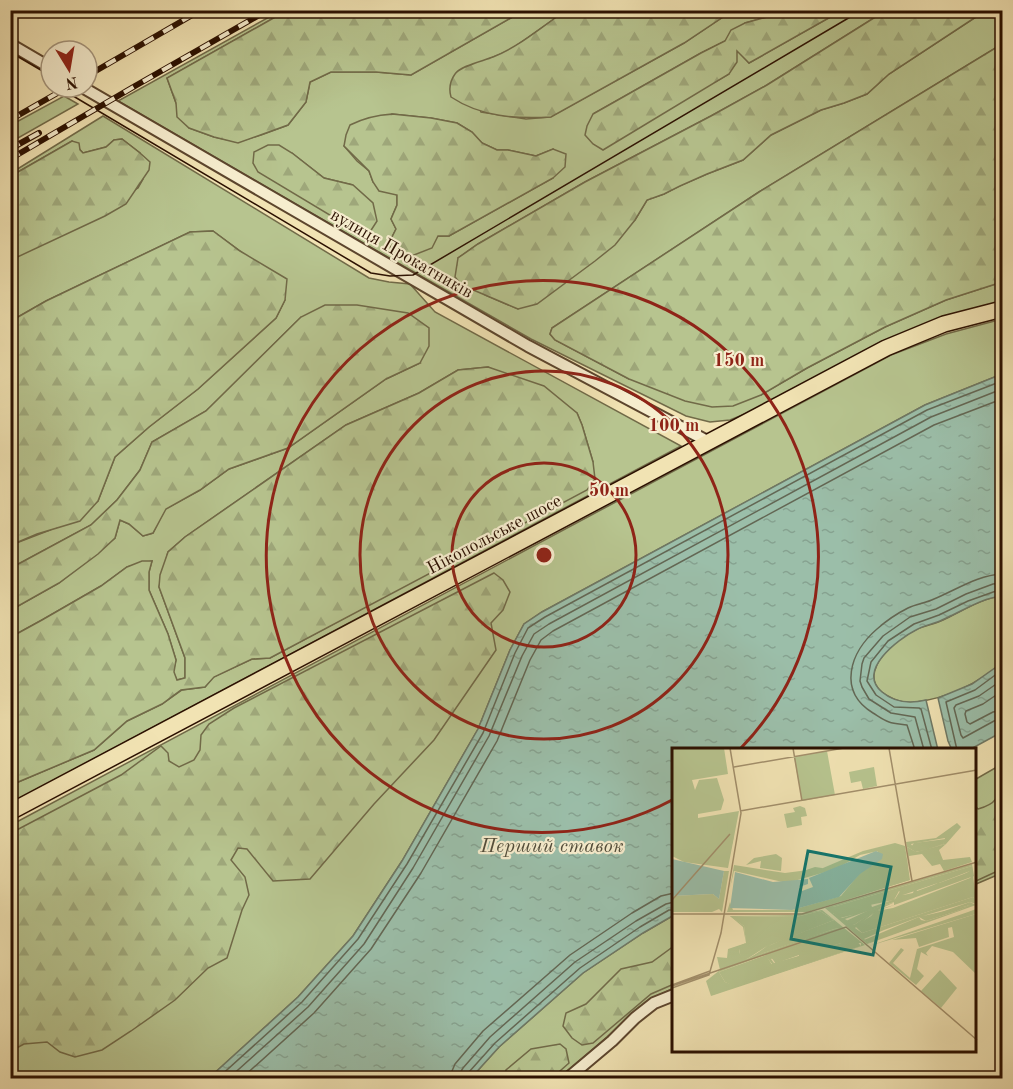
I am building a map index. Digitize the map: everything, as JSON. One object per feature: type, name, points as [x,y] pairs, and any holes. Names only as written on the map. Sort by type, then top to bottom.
[{"type":"main road","name":"Нікопольське шосе","points":[[10,812],[886,348],[944,324],[1002,309]]},
{"type":"street","points":[[10,44],[39,61]]},
{"type":"street","name":"вулиця Прокатників","points":[[99,97],[528,346],[709,441]]},
{"type":"street","points":[[568,1078],[612,1041],[634,1017],[672,996]]},
{"type":"green space","points":[[280,11],[286,11],[167,78],[176,103],[189,128],[238,142],[261,135],[288,125],[306,102],[310,82],[331,72],[411,75],[523,11],[565,11],[510,50],[464,68],[481,112],[526,119],[550,117],[684,43],[732,11],[778,11],[767,17],[745,23],[725,41],[593,114],[715,82],[729,74],[737,49],[749,63],[841,11],[885,11],[767,85],[585,182],[458,258],[485,295],[518,309],[635,220],[647,200],[743,160],[771,135],[821,110],[867,94],[889,74],[985,11],[1002,11],[1002,44],[759,192],[552,328],[550,334],[555,340],[629,379],[761,395],[885,327],[946,300],[1002,282],[1002,302],[941,317],[750,412],[730,420],[710,422],[686,416],[531,339],[118,101]],"holes":[[[392,114],[457,123],[472,132],[482,143],[497,150],[536,156],[553,149],[553,178],[449,236],[392,237],[396,229],[391,219],[397,205],[397,195],[373,182],[369,171],[344,146]],[[292,153],[324,178],[353,185],[253,163]]]},
{"type":"green space","points":[[286,11],[523,11],[411,75],[331,72],[310,82],[306,102],[288,125],[238,143],[189,128],[177,117],[176,103],[167,78]]},
{"type":"green space","points":[[565,11],[732,11],[684,43],[551,117],[525,118],[487,113],[462,104],[451,97],[451,83],[458,71],[512,47]]},
{"type":"green space","points":[[778,11],[841,11],[749,63],[737,51],[737,62],[729,74],[603,150],[585,135],[593,114],[725,41],[731,30]]},
{"type":"green space","points":[[885,11],[985,11],[889,74],[867,94],[821,110],[771,135],[743,160],[647,200],[635,220],[615,245],[537,304],[518,309],[471,289],[455,277],[458,258],[478,244],[585,182],[767,85]]},
{"type":"green space","points":[[1002,44],[1002,282],[946,300],[885,327],[761,395],[733,406],[712,407],[685,401],[629,379],[555,340],[550,334],[552,328],[759,192]]},
{"type":"green space","points":[[59,99],[69,99],[78,104],[11,142],[11,125]]},
{"type":"green space","points":[[392,114],[457,123],[472,132],[482,143],[497,150],[536,156],[553,149],[566,154],[565,167],[553,178],[449,236],[438,236],[432,248],[414,255],[398,256],[390,247],[396,229],[391,219],[397,205],[397,195],[379,191],[369,171],[344,146],[350,125],[370,117]]},
{"type":"green space","points":[[103,116],[369,278],[410,284],[435,312],[681,446],[11,803],[11,785],[94,750],[127,721],[162,704],[182,690],[205,687],[213,677],[252,659],[270,658],[387,595],[593,462],[577,413],[488,367],[458,370],[419,393],[346,425],[185,537],[168,552],[159,587],[185,658],[185,678],[177,680],[173,672],[176,660],[168,634],[149,590],[149,572],[152,561],[127,567],[101,586],[11,637],[11,610],[59,583],[115,538],[120,520],[129,524],[143,536],[153,533],[165,509],[200,490],[229,469],[288,448],[386,379],[420,363],[301,317],[206,411],[152,442],[140,470],[117,500],[91,525],[11,568],[11,545],[50,530],[98,501],[115,457],[198,389],[276,318],[285,300],[240,251],[213,231],[190,232],[46,301],[11,321],[11,260],[138,188],[143,179],[140,153],[122,139],[114,140],[106,147],[83,153],[72,141],[11,176],[11,173]]},
{"type":"green space","points":[[122,139],[150,162],[149,170],[126,204],[11,260],[11,176],[72,141],[79,143],[83,153],[106,147],[114,140]]},
{"type":"green space","points":[[268,145],[279,145],[324,178],[353,185],[373,203],[377,221],[368,235],[363,235],[258,172],[253,163],[254,152]]},
{"type":"green space","points":[[213,231],[240,251],[287,279],[285,300],[276,318],[198,389],[115,457],[98,501],[80,521],[37,534],[11,545],[11,321],[46,301],[190,232]]},
{"type":"green space","points":[[325,305],[357,305],[408,313],[429,328],[429,346],[420,363],[386,379],[288,448],[229,469],[200,490],[166,509],[153,533],[143,536],[129,524],[120,520],[115,538],[98,554],[59,583],[11,610],[11,568],[91,525],[117,500],[140,470],[152,442],[206,411],[301,317]]},
{"type":"green space","points":[[1002,319],[1002,374],[925,405],[542,612],[524,624],[510,650],[478,729],[402,861],[353,936],[298,997],[209,1078],[11,1078],[11,825],[891,355],[946,334]]},
{"type":"green space","points":[[488,367],[544,386],[577,413],[593,462],[595,479],[587,490],[270,658],[252,659],[214,677],[205,687],[181,690],[162,704],[127,721],[94,750],[11,785],[11,637],[101,586],[127,567],[142,561],[152,561],[149,572],[149,590],[168,634],[176,660],[174,672],[177,680],[185,678],[185,658],[159,587],[160,575],[168,552],[185,537],[346,425],[419,393],[458,370]]},
{"type":"green space","points":[[494,573],[503,580],[510,592],[503,610],[491,623],[496,650],[434,740],[374,804],[310,879],[273,881],[247,849],[238,848],[231,860],[245,877],[249,895],[227,958],[208,968],[175,1000],[102,1050],[75,1057],[60,1052],[47,1042],[24,1044],[11,1051],[11,833],[121,775],[161,746],[168,753],[169,761],[179,767],[194,760],[200,750],[201,735],[209,724],[234,708]]},
{"type":"green space","points":[[1002,596],[1002,663],[993,670],[973,683],[940,697],[912,703],[901,702],[886,695],[875,684],[877,665],[900,639],[917,629],[980,602]]},
{"type":"green space","points":[[1002,764],[1002,873],[977,884],[977,778]]},
{"type":"green space","points":[[1002,770],[1002,869],[977,881],[977,808],[988,805],[997,797],[999,776]]},
{"type":"green space","points":[[672,916],[672,989],[653,998],[559,1078],[471,1078],[499,1047],[583,973]]},
{"type":"green space","points":[[672,947],[672,985],[651,994],[593,1043],[582,1045],[572,1038],[563,1026],[566,1013],[586,1004],[621,969],[652,962]]},
{"type":"green space","points":[[560,1044],[566,1049],[569,1063],[552,1078],[505,1078],[506,1070],[531,1049]]},
{"type":"water","name":"Перший ставок","points":[[1002,374],[1002,596],[979,602],[908,634],[882,656],[874,675],[875,684],[892,698],[908,702],[926,700],[938,748],[672,748],[672,916],[583,973],[499,1047],[471,1078],[209,1078],[298,997],[353,936],[402,861],[478,729],[510,650],[524,624],[542,612],[925,405]]},
{"type":"water","points":[[1002,663],[1002,732],[973,748],[951,748],[938,698],[972,684]]},
{"type":"tram line","points":[[78,99],[371,273],[390,276],[413,275],[862,10]]},
{"type":"tram line","points":[[10,52],[39,69]]},
{"type":"railway","points":[[99,69],[201,10]]},
{"type":"railway","points":[[10,159],[268,10]]},
{"type":"railway","points":[[10,120],[47,99]]},
{"type":"railway","points":[[10,149],[39,133]]}]
